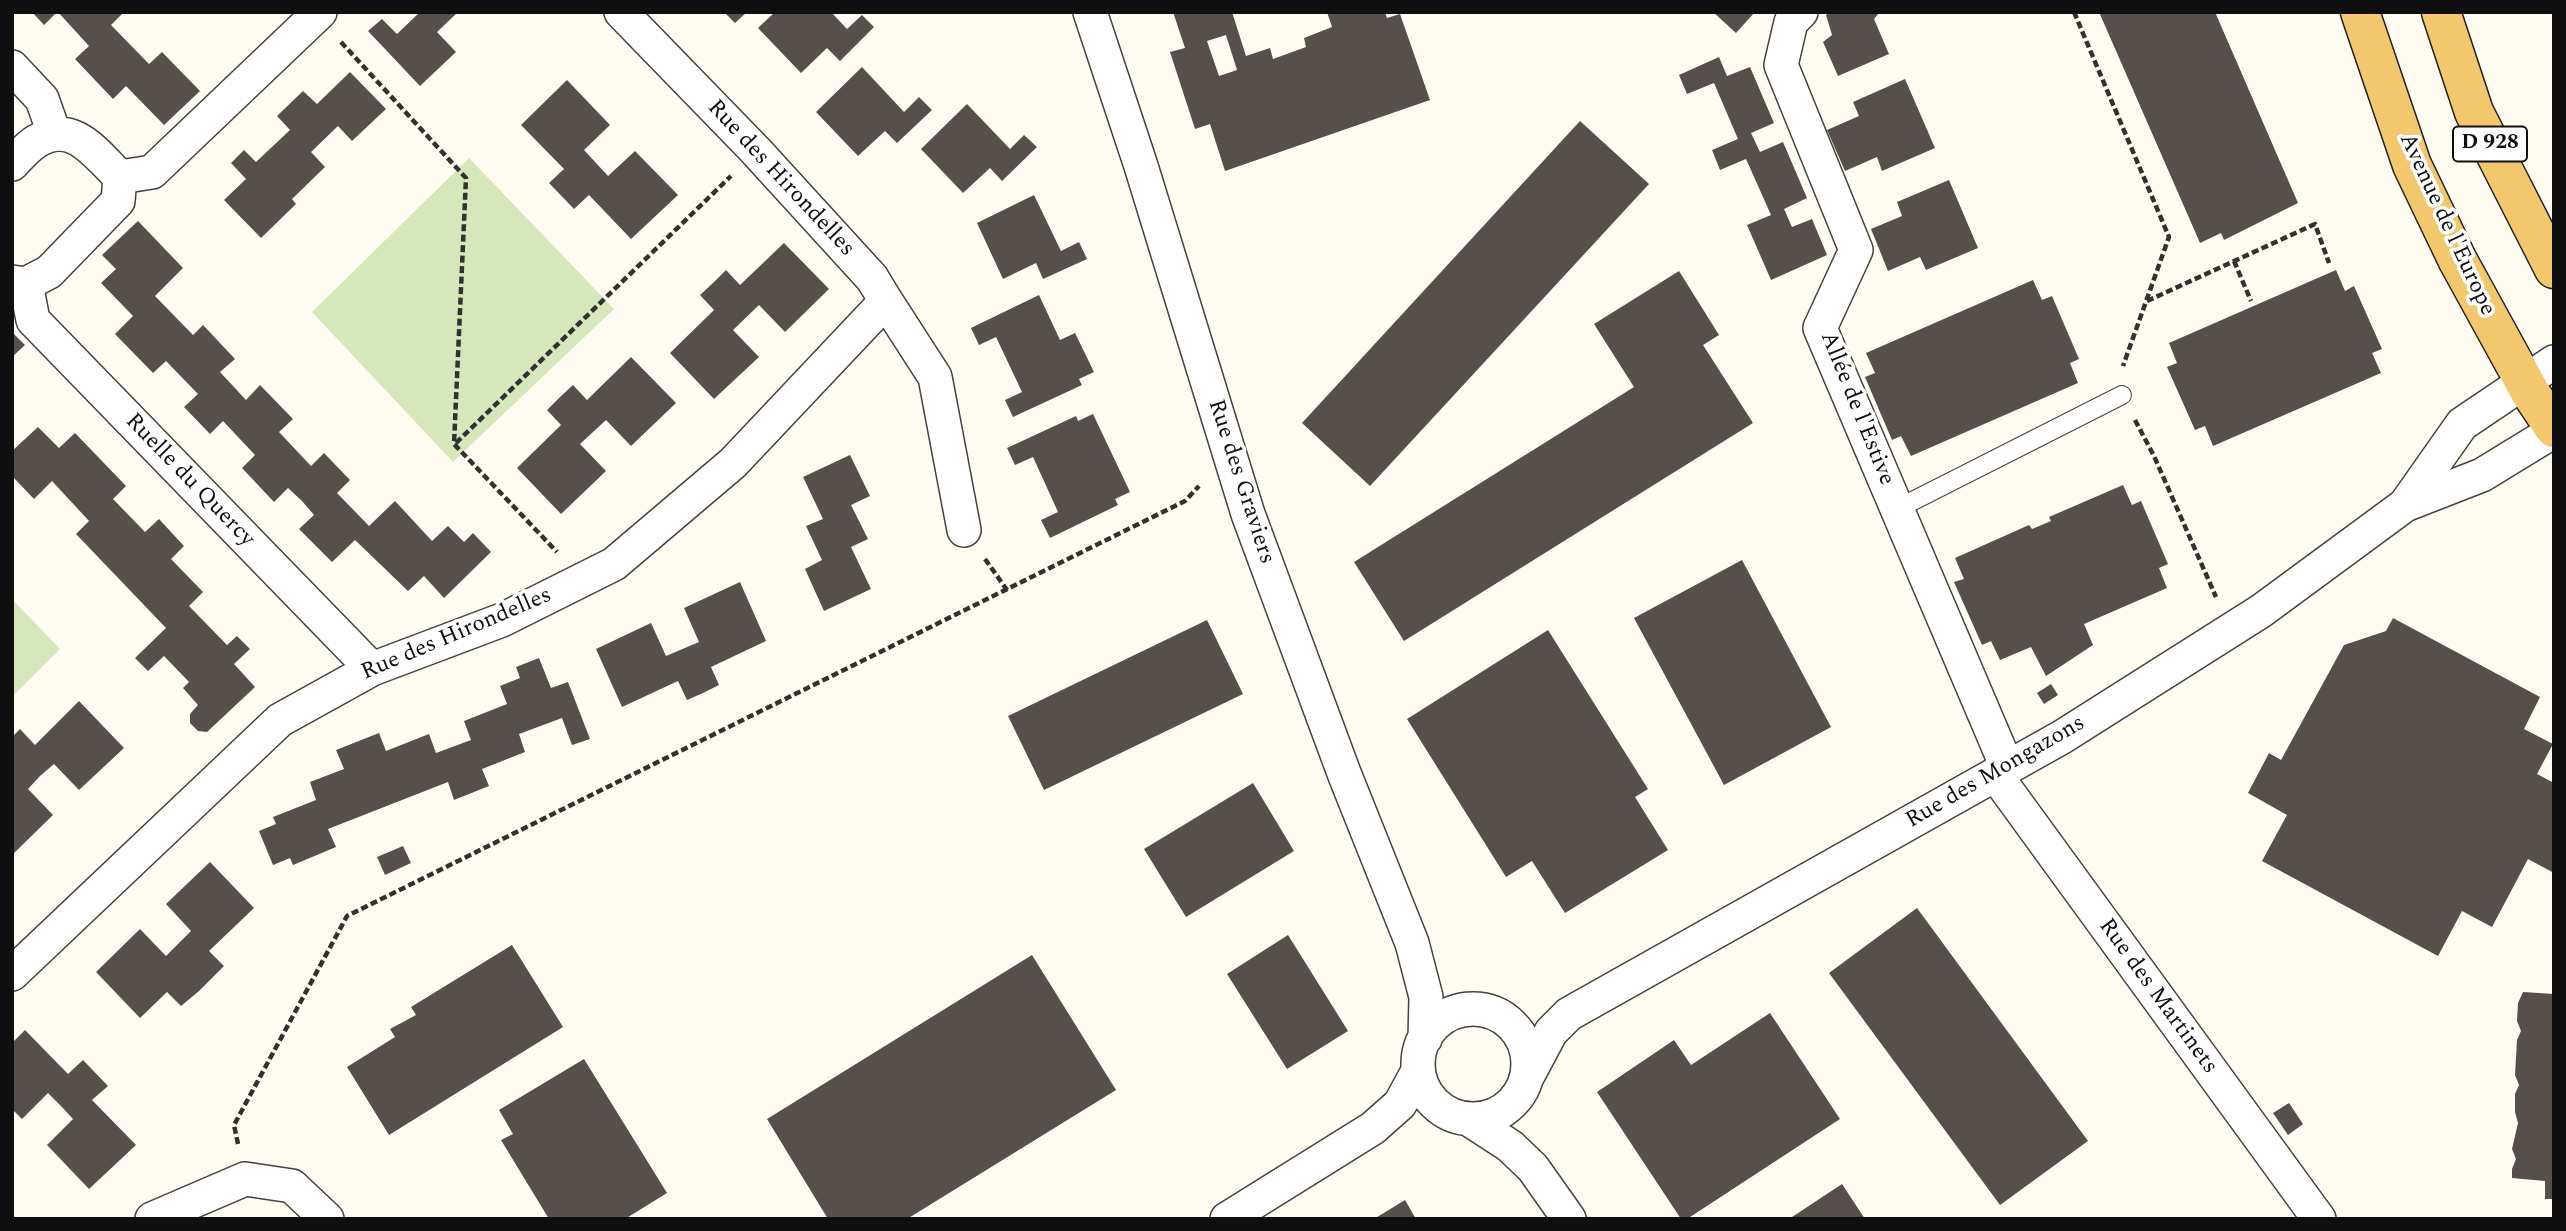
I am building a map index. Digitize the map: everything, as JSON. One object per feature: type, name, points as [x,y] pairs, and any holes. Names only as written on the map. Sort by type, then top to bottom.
[{"type":"main road","name":"Avenue de l'Europe","points":[[2360,12],[2412,165],[2457,259],[2539,371],[2554,430]]},
{"type":"main road","name":"D 928","points":[[2441,12],[2474,112],[2554,269]]},
{"type":"street","name":"Rue des Hirondelles","points":[[12,974],[279,720],[372,669],[502,620],[614,564],[733,463],[886,301],[872,278],[756,151],[621,12]]},
{"type":"street","name":"Rue des Graviers","points":[[1090,12],[1141,166],[1248,514],[1344,773],[1412,943],[1426,997],[1422,1055]]},
{"type":"street","name":"Allée de l'Estive","points":[[1801,12],[1791,22],[1780,65],[1856,250],[1820,328],[1897,509],[2001,771]]},
{"type":"street","points":[[120,177],[152,172],[318,14]]},
{"type":"street","points":[[12,67],[42,99],[54,133]]},
{"type":"street","points":[[12,164],[35,141],[54,133],[76,136],[120,177]]},
{"type":"street","points":[[19,283],[49,272],[118,201],[120,177]]},
{"type":"street","name":"Ruelle du Quercy","points":[[19,283],[33,320],[372,669]]},
{"type":"street","points":[[886,301],[934,377],[964,530]]},
{"type":"street","points":[[2406,505],[2462,424],[2539,371]]},
{"type":"street","points":[[2406,505],[2482,475],[2554,430]]},
{"type":"street","name":"Rue des Mongazons","points":[[1523,1086],[1551,1032],[1569,1014],[2062,737],[2261,611],[2406,505]]},
{"type":"street","name":"Rue des Martinets","points":[[2001,771],[2319,1219]]},
{"type":"street","name":"Rue des Graviers","points":[[1412,943],[1429,971],[1444,986],[1486,1011]]},
{"type":"street","points":[[1238,1215],[1373,1128],[1399,1104],[1440,1019],[1458,1011],[1486,1011],[1512,1024],[1523,1040],[1529,1058],[1523,1086],[1522,1141],[1533,1168]]},
{"type":"street","name":"Rue des Mongazons","points":[[1486,1011],[1541,1020],[1569,1014]]},
{"type":"street","points":[[1422,1055],[1423,1089],[1435,1105],[1510,1146],[1533,1168],[1569,1219]]},
{"type":"street","points":[[1373,1128],[1403,1119],[1489,1117],[1506,1109],[1523,1086]]},
{"type":"street","points":[[152,1219],[245,1179],[292,1186],[327,1219]]},
{"type":"lane","points":[[1897,509],[2122,395]]},
{"type":"path","points":[[2074,12],[2169,237],[2121,371],[2122,395],[2154,456],[2231,630]]},
{"type":"path","points":[[318,14],[466,178],[454,444],[583,580]]},
{"type":"path","points":[[454,444],[756,151]]},
{"type":"path","points":[[2146,301],[2315,224],[2329,263]]},
{"type":"path","points":[[2234,261],[2251,301]]},
{"type":"path","points":[[245,1179],[234,1125],[346,916],[1185,501],[1229,452]]},
{"type":"green space","points":[[469,158],[614,309],[453,462],[312,312]]},
{"type":"green space","points":[[12,599],[60,649],[12,697]]},
{"type":"building","points":[[32,12],[57,12],[44,25]]},
{"type":"building","points":[[58,12],[124,12],[111,25],[149,64],[162,52],[200,91],[164,125],[126,86],[113,99],[75,59],[89,46]]},
{"type":"building","points":[[420,12],[458,12],[437,32],[456,52],[420,86],[368,31],[382,19],[397,34]]},
{"type":"building","points":[[724,12],[747,12],[735,23]]},
{"type":"building","points":[[775,12],[831,12],[847,29],[862,15],[874,27],[840,61],[827,48],[801,73],[758,28]]},
{"type":"building","points":[[1173,12],[1232,12],[1246,56],[1270,48],[1273,59],[1306,47],[1304,38],[1332,27],[1327,12],[1385,12],[1387,18],[1400,14],[1430,100],[1225,171],[1210,124],[1195,129],[1170,52],[1185,48]],"holes":[[[1226,35],[1237,70],[1219,76],[1207,41]]]},
{"type":"building","points":[[1713,12],[1755,12],[1736,33]]},
{"type":"building","points":[[1829,12],[1880,12],[1874,19],[1889,54],[1838,76],[1823,42],[1832,35],[1826,15]]},
{"type":"building","points":[[2099,12],[2215,12],[2298,203],[2224,240],[2221,233],[2200,243]]},
{"type":"building","points":[[1719,57],[1727,76],[1750,67],[1774,123],[1751,133],[1760,152],[1783,142],[1807,198],[1784,209],[1792,227],[1812,219],[1827,255],[1771,280],[1747,225],[1771,215],[1746,159],[1720,170],[1712,150],[1738,139],[1714,83],[1687,94],[1679,75]]},
{"type":"building","points":[[862,67],[904,112],[919,97],[932,110],[897,143],[885,131],[858,156],[816,112]]},
{"type":"building","points":[[350,72],[386,109],[352,141],[338,126],[311,152],[325,167],[292,199],[296,204],[261,238],[224,200],[246,179],[231,163],[244,150],[256,162],[290,130],[277,116],[303,91],[317,104]]},
{"type":"building","points":[[1905,79],[1935,148],[1882,171],[1877,157],[1845,171],[1827,130],[1859,116],[1853,102]]},
{"type":"building","points":[[567,80],[610,125],[584,150],[608,176],[635,151],[678,195],[631,239],[589,195],[574,209],[549,183],[564,169],[521,125]]},
{"type":"building","points":[[967,104],[1010,149],[1024,135],[1037,147],[1002,181],[990,168],[963,193],[921,149]]},
{"type":"building","points":[[1580,121],[1649,184],[1370,486],[1302,423]]},
{"type":"building","points":[[1949,180],[1978,248],[1926,270],[1920,257],[1888,271],[1871,229],[1902,216],[1897,202]]},
{"type":"building","points":[[1034,195],[1061,251],[1079,242],[1087,259],[1043,279],[1036,263],[1003,279],[977,223]]},
{"type":"building","points":[[138,221],[183,268],[155,296],[193,335],[203,325],[235,359],[220,372],[246,400],[260,385],[293,419],[279,432],[311,466],[324,453],[350,480],[337,493],[369,526],[395,501],[432,541],[448,526],[464,542],[473,533],[491,552],[444,598],[424,576],[408,591],[355,540],[332,562],[299,529],[314,515],[302,501],[288,488],[274,502],[242,468],[255,455],[223,421],[210,434],[184,407],[198,394],[166,361],[153,373],[115,334],[133,316],[101,283],[116,269],[102,255]]},
{"type":"building","points":[[784,243],[829,289],[785,332],[759,305],[733,330],[759,357],[714,399],[670,353],[714,310],[700,295],[726,270],[740,285]]},
{"type":"building","points":[[2336,270],[2345,291],[2354,286],[2382,349],[2372,353],[2381,373],[2213,446],[2205,426],[2195,430],[2167,367],[2177,363],[2169,343]]},
{"type":"building","points":[[1679,271],[1719,335],[1703,345],[1753,423],[1404,641],[1354,562],[1634,387],[1594,324]]},
{"type":"building","points":[[2033,280],[2042,300],[2052,296],[2079,359],[2070,363],[2078,383],[1911,456],[1901,436],[1892,440],[1865,377],[1875,373],[1866,353]]},
{"type":"building","points":[[1039,295],[1060,340],[1075,333],[1094,372],[1079,379],[1082,385],[1013,417],[1005,400],[1022,392],[996,337],[979,345],[971,328]]},
{"type":"building","points":[[12,332],[25,345],[12,357]]},
{"type":"building","points":[[631,357],[676,403],[631,446],[606,420],[580,444],[606,471],[561,514],[517,468],[561,425],[547,410],[560,397],[573,385],[587,400]]},
{"type":"building","points":[[1093,414],[1130,492],[1115,499],[1118,505],[1050,538],[1041,520],[1058,512],[1033,457],[1015,465],[1007,448],[1076,416],[1078,421]]},
{"type":"building","points":[[38,427],[59,448],[75,433],[126,486],[113,499],[145,532],[159,519],[184,546],[171,559],[203,592],[189,606],[227,645],[237,636],[250,649],[234,664],[255,687],[207,732],[198,731],[190,723],[190,714],[198,705],[183,688],[189,682],[164,656],[148,671],[135,658],[166,628],[76,534],[89,521],[52,481],[34,499],[12,476],[12,451]]},
{"type":"building","points":[[850,455],[870,496],[851,505],[868,539],[851,547],[871,589],[824,611],[805,569],[822,560],[806,526],[823,519],[803,477]]},
{"type":"building","points":[[2123,485],[2132,505],[2141,501],[2168,564],[2159,568],[2167,588],[2084,624],[2093,645],[2046,676],[2031,647],[2000,660],[1991,641],[1982,645],[1954,582],[1964,579],[1955,558],[2029,525],[2032,529],[2051,521],[2049,517]]},
{"type":"building","points":[[1742,560],[1831,727],[1724,785],[1634,618]]},
{"type":"building","points":[[740,582],[766,641],[711,667],[719,685],[703,693],[687,700],[678,681],[622,707],[596,649],[651,623],[666,656],[699,642],[684,608]]},
{"type":"building","points":[[2393,618],[2540,697],[2524,729],[2553,744],[2537,774],[2554,783],[2554,873],[2528,859],[2492,927],[2462,911],[2438,956],[2262,861],[2287,815],[2248,793],[2269,753],[2281,760],[2344,645],[2386,631]]},
{"type":"building","points":[[1207,620],[1243,694],[1044,790],[1008,716]]},
{"type":"building","points":[[1548,630],[1648,789],[1635,797],[1668,850],[1565,913],[1532,861],[1506,877],[1407,719]]},
{"type":"building","points":[[539,658],[551,688],[568,682],[590,739],[572,745],[562,718],[519,734],[525,752],[482,769],[489,786],[454,800],[448,782],[328,829],[336,847],[293,865],[290,858],[273,865],[259,831],[276,824],[273,817],[316,800],[310,782],[344,769],[336,750],[379,733],[386,751],[429,734],[436,753],[471,740],[464,721],[507,704],[500,686],[520,678],[516,667]]},
{"type":"building","points":[[2051,684],[2058,695],[2044,704],[2037,693]]},
{"type":"building","points":[[79,701],[124,748],[79,790],[54,764],[40,776],[28,789],[53,815],[12,855],[12,737],[20,729],[35,745]]},
{"type":"building","points":[[1253,783],[1294,851],[1186,917],[1144,849]]},
{"type":"building","points":[[403,846],[411,863],[385,875],[377,857]]},
{"type":"building","points":[[210,862],[254,908],[209,951],[224,966],[199,991],[181,1006],[167,992],[140,1018],[96,972],[140,929],[166,956],[191,931],[166,904]]},
{"type":"building","points":[[1917,908],[2088,1141],[2000,1205],[1829,973]]},
{"type":"building","points":[[1288,935],[1348,1031],[1287,1069],[1227,974]]},
{"type":"building","points":[[512,945],[563,1027],[389,1135],[347,1067],[395,1037],[390,1029],[416,1015],[411,1007]]},
{"type":"building","points":[[1032,955],[1116,1090],[907,1219],[828,1219],[767,1119]]},
{"type":"building","points":[[2523,992],[2554,994],[2554,1199],[2545,1199],[2545,1181],[2512,1178],[2516,1159],[2512,1149],[2518,1123],[2515,1094],[2519,1085],[2515,1075],[2517,1040],[2521,1031],[2517,1021],[2518,1003]]},
{"type":"building","points":[[1770,1013],[1840,1119],[1687,1219],[1681,1219],[1597,1092],[1674,1040],[1691,1065]]},
{"type":"building","points":[[25,1030],[68,1074],[83,1060],[108,1086],[92,1100],[136,1145],[89,1189],[47,1145],[73,1119],[61,1106],[48,1093],[22,1119],[12,1109],[12,1043]]},
{"type":"building","points":[[584,1059],[667,1193],[625,1219],[549,1219],[501,1140],[513,1134],[499,1110]]},
{"type":"building","points":[[2289,1103],[2303,1124],[2288,1135],[2273,1113]]},
{"type":"building","points":[[1842,1184],[1865,1219],[1789,1219]]},
{"type":"building","points":[[1405,1200],[1416,1219],[1374,1219]]}]
